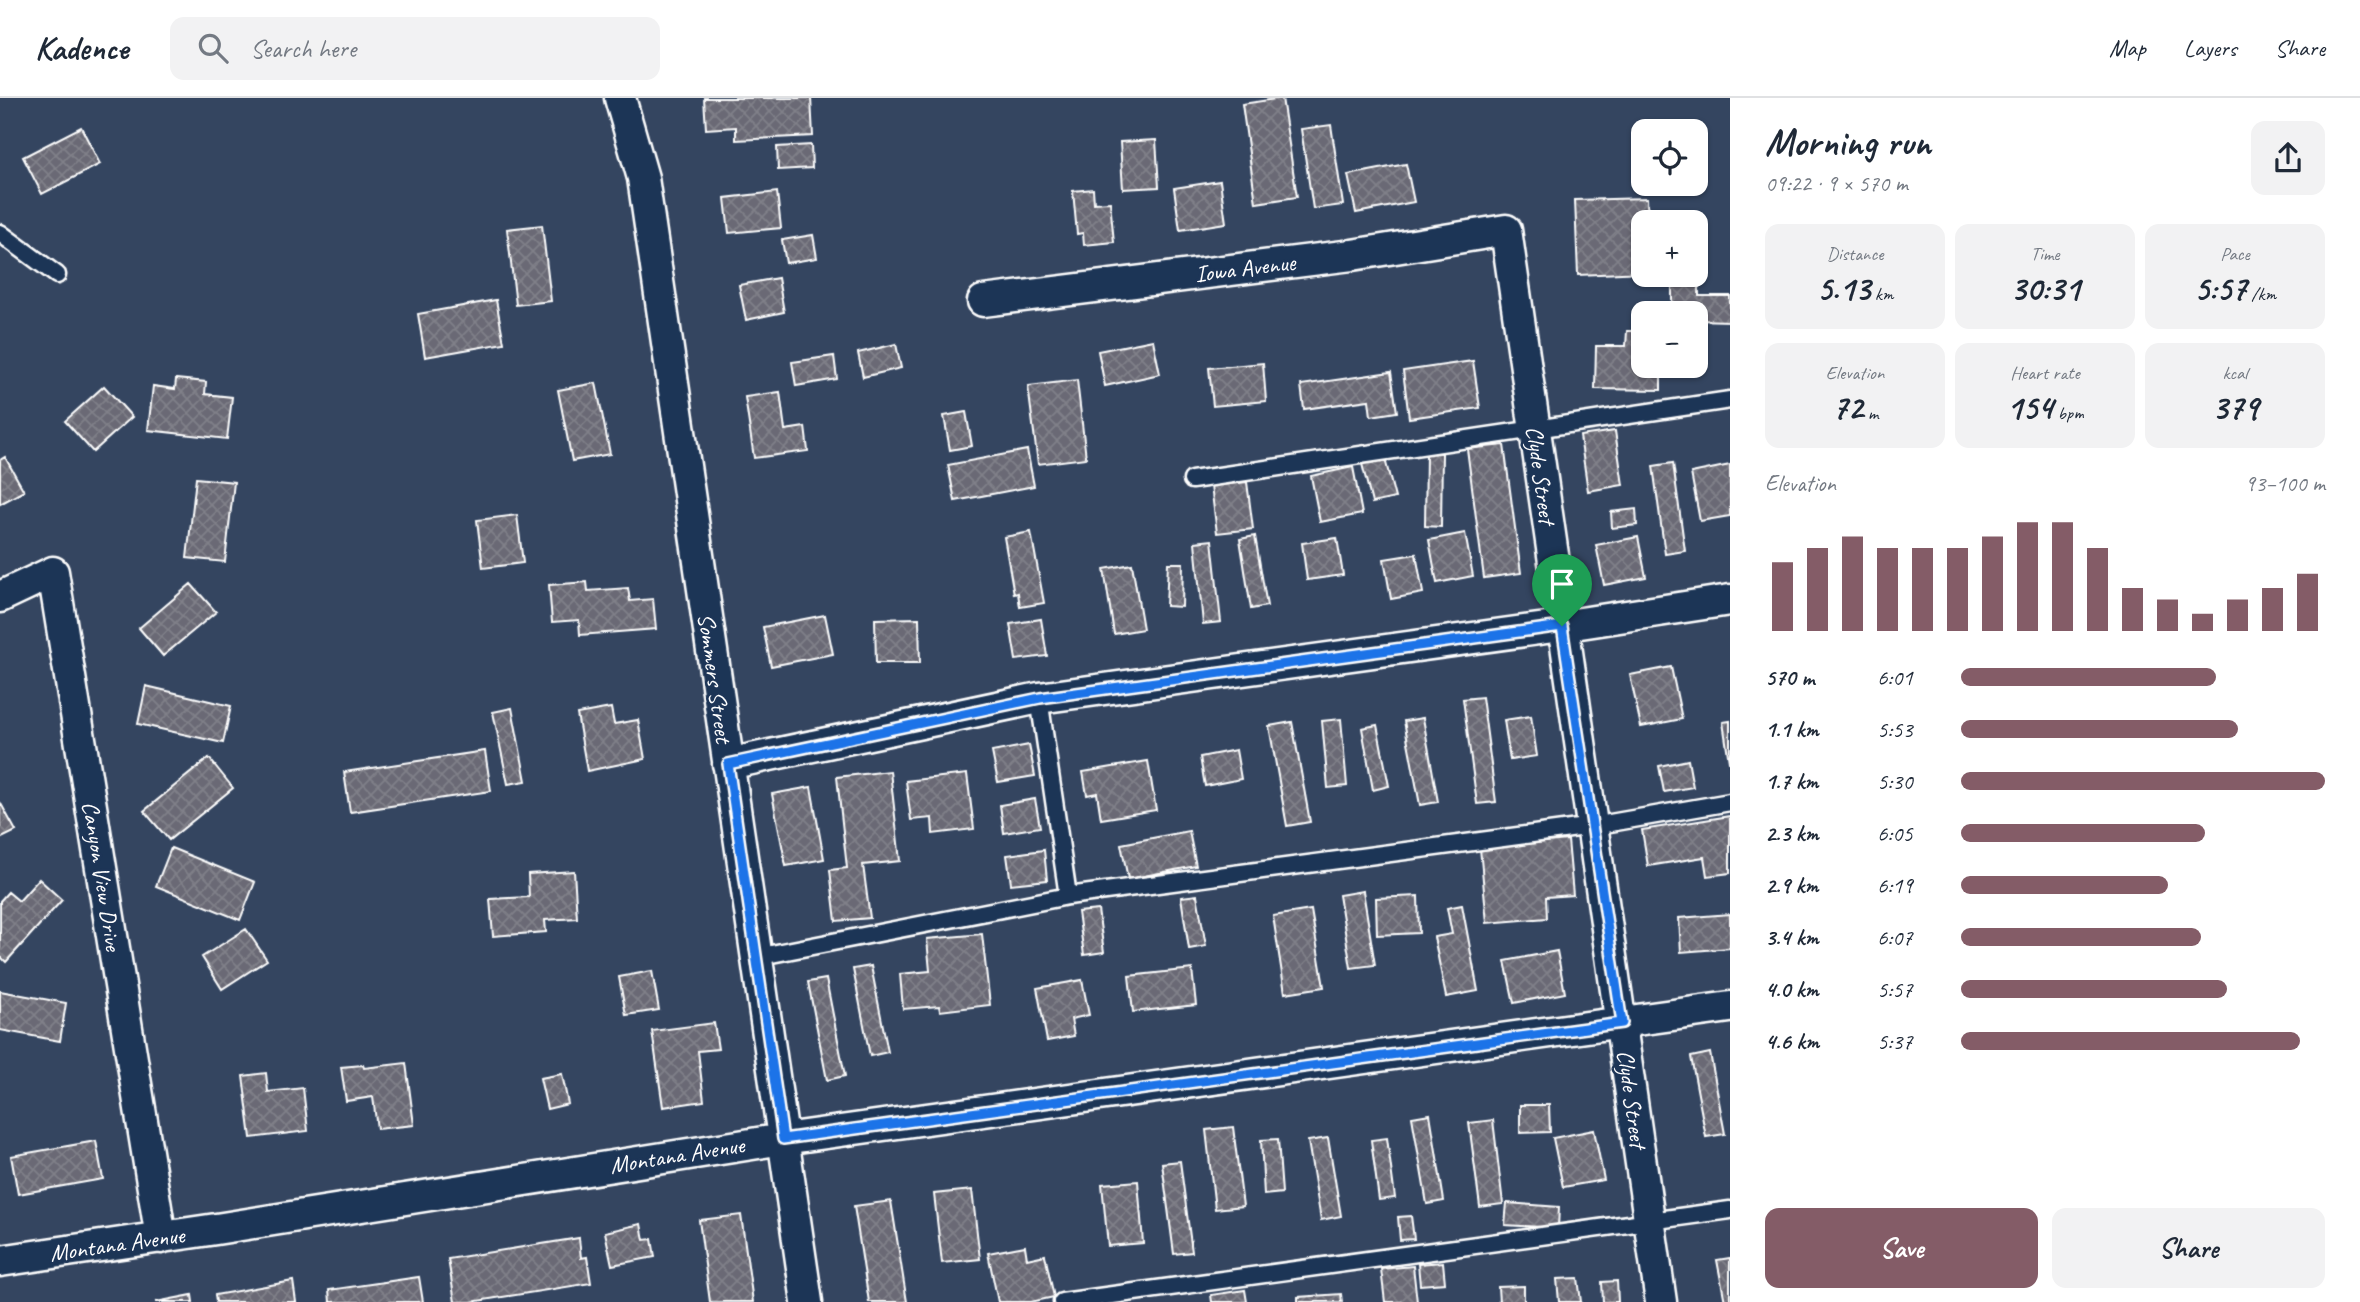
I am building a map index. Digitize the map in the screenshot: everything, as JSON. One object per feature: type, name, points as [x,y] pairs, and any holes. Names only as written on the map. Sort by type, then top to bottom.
[{"type":"street","name":"Sommers Street","points":[[620,98],[643,178],[807,1302]]},
{"type":"street","name":"Iowa Avenue","points":[[983,301],[1352,255],[1506,230]]},
{"type":"street","name":"Clyde Street","points":[[1506,230],[1661,1302]]},
{"type":"street","name":"Canyon View Drive","points":[[0,597],[53,572],[161,1237]]},
{"type":"street","points":[[728,764],[1040,698],[1562,626],[1730,600]]},
{"type":"street","name":"Montana Avenue","points":[[0,1261],[783,1139],[1730,1007]]},
{"type":"lane","points":[[0,233],[57,275]]},
{"type":"lane","points":[[1192,480],[1730,400]]},
{"type":"lane","points":[[1040,698],[1068,897]]},
{"type":"lane","points":[[756,957],[1068,897],[1593,826],[1730,802]]},
{"type":"lane","points":[[1062,1302],[1730,1210]]},
{"type":"building","points":[[704,98],[811,98],[813,136],[736,140],[736,127],[706,129]]},
{"type":"building","points":[[1282,98],[1297,197],[1256,203],[1242,104]]},
{"type":"building","points":[[1331,125],[1343,205],[1313,209],[1301,129]]},
{"type":"building","points":[[81,127],[100,164],[42,194],[23,157]]},
{"type":"building","points":[[1156,140],[1159,187],[1123,189],[1120,142]]},
{"type":"building","points":[[811,145],[812,168],[778,170],[777,147]]},
{"type":"building","points":[[1406,164],[1414,202],[1356,213],[1348,175]]},
{"type":"building","points":[[1220,181],[1226,223],[1180,230],[1174,188]]},
{"type":"building","points":[[1093,189],[1094,203],[1110,202],[1114,242],[1084,245],[1083,233],[1077,234],[1073,191]]},
{"type":"building","points":[[777,192],[781,228],[729,233],[725,198]]},
{"type":"building","points":[[1647,198],[1648,210],[1631,210],[1631,273],[1578,275],[1575,200]]},
{"type":"building","points":[[542,225],[551,301],[516,305],[507,229]]},
{"type":"building","points":[[813,235],[817,258],[786,263],[782,240]]},
{"type":"building","points":[[778,278],[784,312],[746,320],[739,285]]},
{"type":"building","points":[[1672,287],[1699,287],[1699,296],[1730,296],[1730,321],[1708,320],[1708,301],[1672,301]]},
{"type":"building","points":[[496,300],[504,343],[425,357],[418,314]]},
{"type":"building","points":[[1627,331],[1631,331],[1631,378],[1661,378],[1661,390],[1595,389],[1596,346],[1626,346]]},
{"type":"building","points":[[1153,340],[1160,374],[1105,386],[1098,351]]},
{"type":"building","points":[[896,344],[901,368],[863,377],[858,353]]},
{"type":"building","points":[[834,356],[837,379],[796,386],[792,362]]},
{"type":"building","points":[[1473,361],[1480,408],[1409,418],[1403,371]]},
{"type":"building","points":[[1263,363],[1266,401],[1213,406],[1209,368]]},
{"type":"building","points":[[1391,372],[1397,412],[1371,416],[1369,400],[1304,409],[1301,385]]},
{"type":"building","points":[[176,379],[206,382],[205,394],[232,397],[227,439],[148,430],[153,386],[175,389]]},
{"type":"building","points":[[1077,380],[1086,458],[1038,464],[1028,386]]},
{"type":"building","points":[[596,383],[610,454],[572,461],[558,390]]},
{"type":"building","points":[[104,386],[132,417],[93,452],[65,421]]},
{"type":"building","points":[[780,392],[785,430],[805,427],[808,451],[754,458],[745,397]]},
{"type":"building","points":[[966,412],[972,446],[950,450],[944,416]]},
{"type":"building","points":[[1615,431],[1623,485],[1588,491],[1580,436]]},
{"type":"building","points":[[1504,445],[1521,573],[1484,578],[1467,449]]},
{"type":"building","points":[[1027,450],[1034,486],[955,501],[948,465]]},
{"type":"building","points":[[1426,452],[1442,453],[1441,527],[1425,526]]},
{"type":"building","points":[[1384,455],[1395,498],[1372,503],[1361,460]]},
{"type":"building","points":[[5,457],[24,491],[0,504],[0,460]]},
{"type":"building","points":[[1673,463],[1685,551],[1665,554],[1653,466]]},
{"type":"building","points":[[1730,465],[1730,516],[1700,521],[1691,473]]},
{"type":"building","points":[[1353,467],[1362,514],[1320,522],[1311,476]]},
{"type":"building","points":[[196,478],[234,482],[225,562],[187,558]]},
{"type":"building","points":[[1247,482],[1253,529],[1217,533],[1211,486]]},
{"type":"building","points":[[1636,509],[1637,525],[1612,528],[1611,512]]},
{"type":"building","points":[[517,515],[523,563],[483,568],[477,520]]},
{"type":"building","points":[[1031,532],[1044,603],[1020,607],[1018,593],[1014,594],[1004,537]]},
{"type":"building","points":[[1465,533],[1473,576],[1437,583],[1429,540]]},
{"type":"building","points":[[1255,536],[1267,606],[1251,609],[1240,539]]},
{"type":"building","points":[[1638,537],[1646,577],[1604,585],[1596,545]]},
{"type":"building","points":[[1337,538],[1343,575],[1307,580],[1302,543]]},
{"type":"building","points":[[1212,540],[1221,622],[1203,624],[1195,542]]},
{"type":"building","points":[[1416,554],[1423,593],[1391,599],[1384,559]]},
{"type":"building","points":[[1168,563],[1183,563],[1182,607],[1166,606]]},
{"type":"building","points":[[1132,564],[1143,629],[1114,634],[1104,569]]},
{"type":"building","points":[[587,582],[588,591],[628,588],[630,601],[653,599],[656,629],[580,635],[579,620],[552,622],[549,585]]},
{"type":"building","points":[[191,584],[216,612],[163,656],[139,628]]},
{"type":"building","points":[[825,615],[833,654],[771,666],[763,627]]},
{"type":"building","points":[[919,618],[920,663],[876,663],[875,619]]},
{"type":"building","points":[[1041,619],[1047,656],[1016,660],[1010,624]]},
{"type":"building","points":[[1671,667],[1682,719],[1641,727],[1630,675]]},
{"type":"building","points":[[146,686],[231,706],[223,743],[138,724]]},
{"type":"building","points":[[1482,697],[1496,802],[1477,804],[1463,699]]},
{"type":"building","points":[[512,708],[526,781],[508,784],[493,712]]},
{"type":"building","points":[[611,708],[614,724],[638,720],[645,759],[587,771],[577,714]]},
{"type":"building","points":[[1531,716],[1537,756],[1510,760],[1504,720]]},
{"type":"building","points":[[1423,718],[1438,802],[1420,805],[1404,721]]},
{"type":"building","points":[[1341,719],[1347,786],[1328,788],[1322,721]]},
{"type":"building","points":[[1730,721],[1730,762],[1729,762],[1723,722]]},
{"type":"building","points":[[1292,722],[1310,822],[1287,826],[1269,726]]},
{"type":"building","points":[[1377,725],[1389,786],[1373,790],[1362,728]]},
{"type":"building","points":[[1029,745],[1035,776],[998,782],[992,752]]},
{"type":"building","points":[[1236,750],[1241,779],[1205,786],[1200,757]]},
{"type":"building","points":[[485,751],[491,791],[350,812],[344,772]]},
{"type":"building","points":[[209,758],[233,788],[169,840],[144,811]]},
{"type":"building","points":[[1688,760],[1693,787],[1664,792],[1659,766]]},
{"type":"building","points":[[1148,761],[1156,810],[1101,819],[1097,793],[1087,795],[1083,772]]},
{"type":"building","points":[[890,771],[900,861],[863,865],[870,918],[836,921],[830,870],[847,868],[837,777]]},
{"type":"building","points":[[967,774],[974,829],[933,834],[932,818],[911,820],[906,781]]},
{"type":"building","points":[[811,787],[824,859],[786,866],[772,794]]},
{"type":"building","points":[[1035,799],[1040,827],[1004,833],[1000,805]]},
{"type":"building","points":[[0,802],[16,831],[0,839]]},
{"type":"building","points":[[1730,816],[1730,873],[1707,876],[1704,857],[1648,866],[1642,830]]},
{"type":"building","points":[[1189,831],[1196,866],[1128,879],[1121,844]]},
{"type":"building","points":[[1568,840],[1573,895],[1546,897],[1547,918],[1487,923],[1480,848]]},
{"type":"building","points":[[171,848],[255,882],[240,920],[156,886]]},
{"type":"building","points":[[1044,850],[1047,880],[1011,884],[1007,855]]},
{"type":"building","points":[[574,871],[577,918],[545,920],[546,932],[493,936],[490,899],[529,897],[528,874]]},
{"type":"building","points":[[39,879],[62,900],[6,962],[0,956],[0,901],[8,892],[19,901]]},
{"type":"building","points":[[1363,891],[1375,965],[1351,968],[1339,895]]},
{"type":"building","points":[[1197,895],[1206,946],[1189,949],[1181,897]]},
{"type":"building","points":[[1418,896],[1419,933],[1377,935],[1376,898]]},
{"type":"building","points":[[1462,905],[1478,991],[1446,997],[1434,937],[1452,934],[1447,908]]},
{"type":"building","points":[[1098,910],[1104,952],[1084,955],[1078,912]]},
{"type":"building","points":[[1311,910],[1324,987],[1285,993],[1273,916]]},
{"type":"building","points":[[1730,914],[1730,948],[1681,952],[1679,918]]},
{"type":"building","points":[[246,929],[267,960],[222,989],[202,957]]},
{"type":"building","points":[[982,934],[990,1005],[940,1011],[939,1006],[903,1009],[900,974],[930,971],[927,939]]},
{"type":"building","points":[[1557,951],[1565,993],[1514,1003],[1505,961]]},
{"type":"building","points":[[871,966],[888,1052],[870,1056],[853,969]]},
{"type":"building","points":[[1192,969],[1196,1005],[1133,1012],[1129,976]]},
{"type":"building","points":[[652,971],[659,1010],[626,1015],[619,977]]},
{"type":"building","points":[[826,979],[845,1076],[827,1080],[808,982]]},
{"type":"building","points":[[1082,980],[1089,1015],[1071,1019],[1074,1036],[1047,1041],[1037,988]]},
{"type":"building","points":[[0,991],[66,1003],[60,1041],[0,1030]]},
{"type":"building","points":[[714,1023],[718,1049],[698,1051],[704,1101],[663,1107],[652,1031]]},
{"type":"building","points":[[1710,1053],[1725,1134],[1706,1137],[1691,1057]]},
{"type":"building","points":[[406,1063],[414,1125],[377,1129],[373,1097],[346,1101],[341,1067],[363,1065],[364,1068]]},
{"type":"building","points":[[266,1073],[268,1092],[303,1088],[308,1131],[251,1138],[243,1076]]},
{"type":"building","points":[[562,1074],[568,1104],[547,1109],[540,1078]]},
{"type":"building","points":[[1520,1105],[1549,1105],[1550,1132],[1520,1133]]},
{"type":"building","points":[[1430,1114],[1444,1201],[1427,1204],[1412,1117]]},
{"type":"building","points":[[1493,1120],[1503,1204],[1480,1207],[1469,1123]]},
{"type":"building","points":[[1233,1127],[1243,1206],[1215,1209],[1206,1130]]},
{"type":"building","points":[[1594,1130],[1604,1180],[1563,1187],[1553,1138]]},
{"type":"building","points":[[1328,1138],[1341,1216],[1321,1220],[1308,1141]]},
{"type":"building","points":[[1387,1138],[1395,1198],[1379,1200],[1371,1140]]},
{"type":"building","points":[[1278,1139],[1282,1193],[1264,1195],[1261,1140]]},
{"type":"building","points":[[96,1141],[103,1179],[18,1194],[11,1156]]},
{"type":"building","points":[[1180,1161],[1192,1252],[1174,1254],[1162,1163]]},
{"type":"building","points":[[1138,1181],[1143,1243],[1108,1246],[1102,1184]]},
{"type":"building","points":[[972,1190],[980,1259],[942,1263],[934,1194]]},
{"type":"building","points":[[891,1201],[907,1302],[869,1302],[854,1206]]},
{"type":"building","points":[[1507,1203],[1559,1207],[1558,1228],[1505,1225]]},
{"type":"building","points":[[741,1215],[753,1302],[710,1302],[699,1220]]},
{"type":"building","points":[[1411,1216],[1414,1239],[1400,1240],[1398,1217]]},
{"type":"building","points":[[641,1224],[644,1240],[652,1239],[655,1257],[612,1265],[605,1232]]},
{"type":"building","points":[[579,1238],[581,1258],[587,1257],[591,1283],[471,1302],[455,1302],[448,1259]]},
{"type":"building","points":[[1025,1246],[1027,1259],[1045,1255],[1054,1297],[1031,1302],[998,1302],[988,1253]]},
{"type":"building","points":[[1730,1258],[1730,1302],[1725,1302],[1717,1260]]},
{"type":"building","points":[[1443,1262],[1445,1283],[1420,1285],[1418,1264]]},
{"type":"building","points":[[1413,1266],[1417,1302],[1385,1302],[1381,1269]]},
{"type":"building","points":[[419,1277],[423,1302],[330,1302],[329,1290]]},
{"type":"building","points":[[1578,1278],[1581,1302],[1559,1302],[1557,1279]]},
{"type":"building","points":[[293,1281],[296,1302],[216,1302],[215,1295]]},
{"type":"building","points":[[1617,1281],[1618,1302],[1603,1302],[1602,1282]]},
{"type":"building","points":[[1524,1286],[1524,1302],[1499,1302],[1498,1287]]},
{"type":"building","points":[[1245,1290],[1247,1302],[1212,1302],[1211,1295]]},
{"type":"building","points":[[1341,1294],[1342,1302],[1298,1302],[1298,1297]]},
{"type":"building","points":[[192,1295],[193,1302],[156,1302]]},
{"type":"route","points":[[1562,626],[1622,1023],[783,1139],[728,764],[1040,698],[1562,626]]}]
